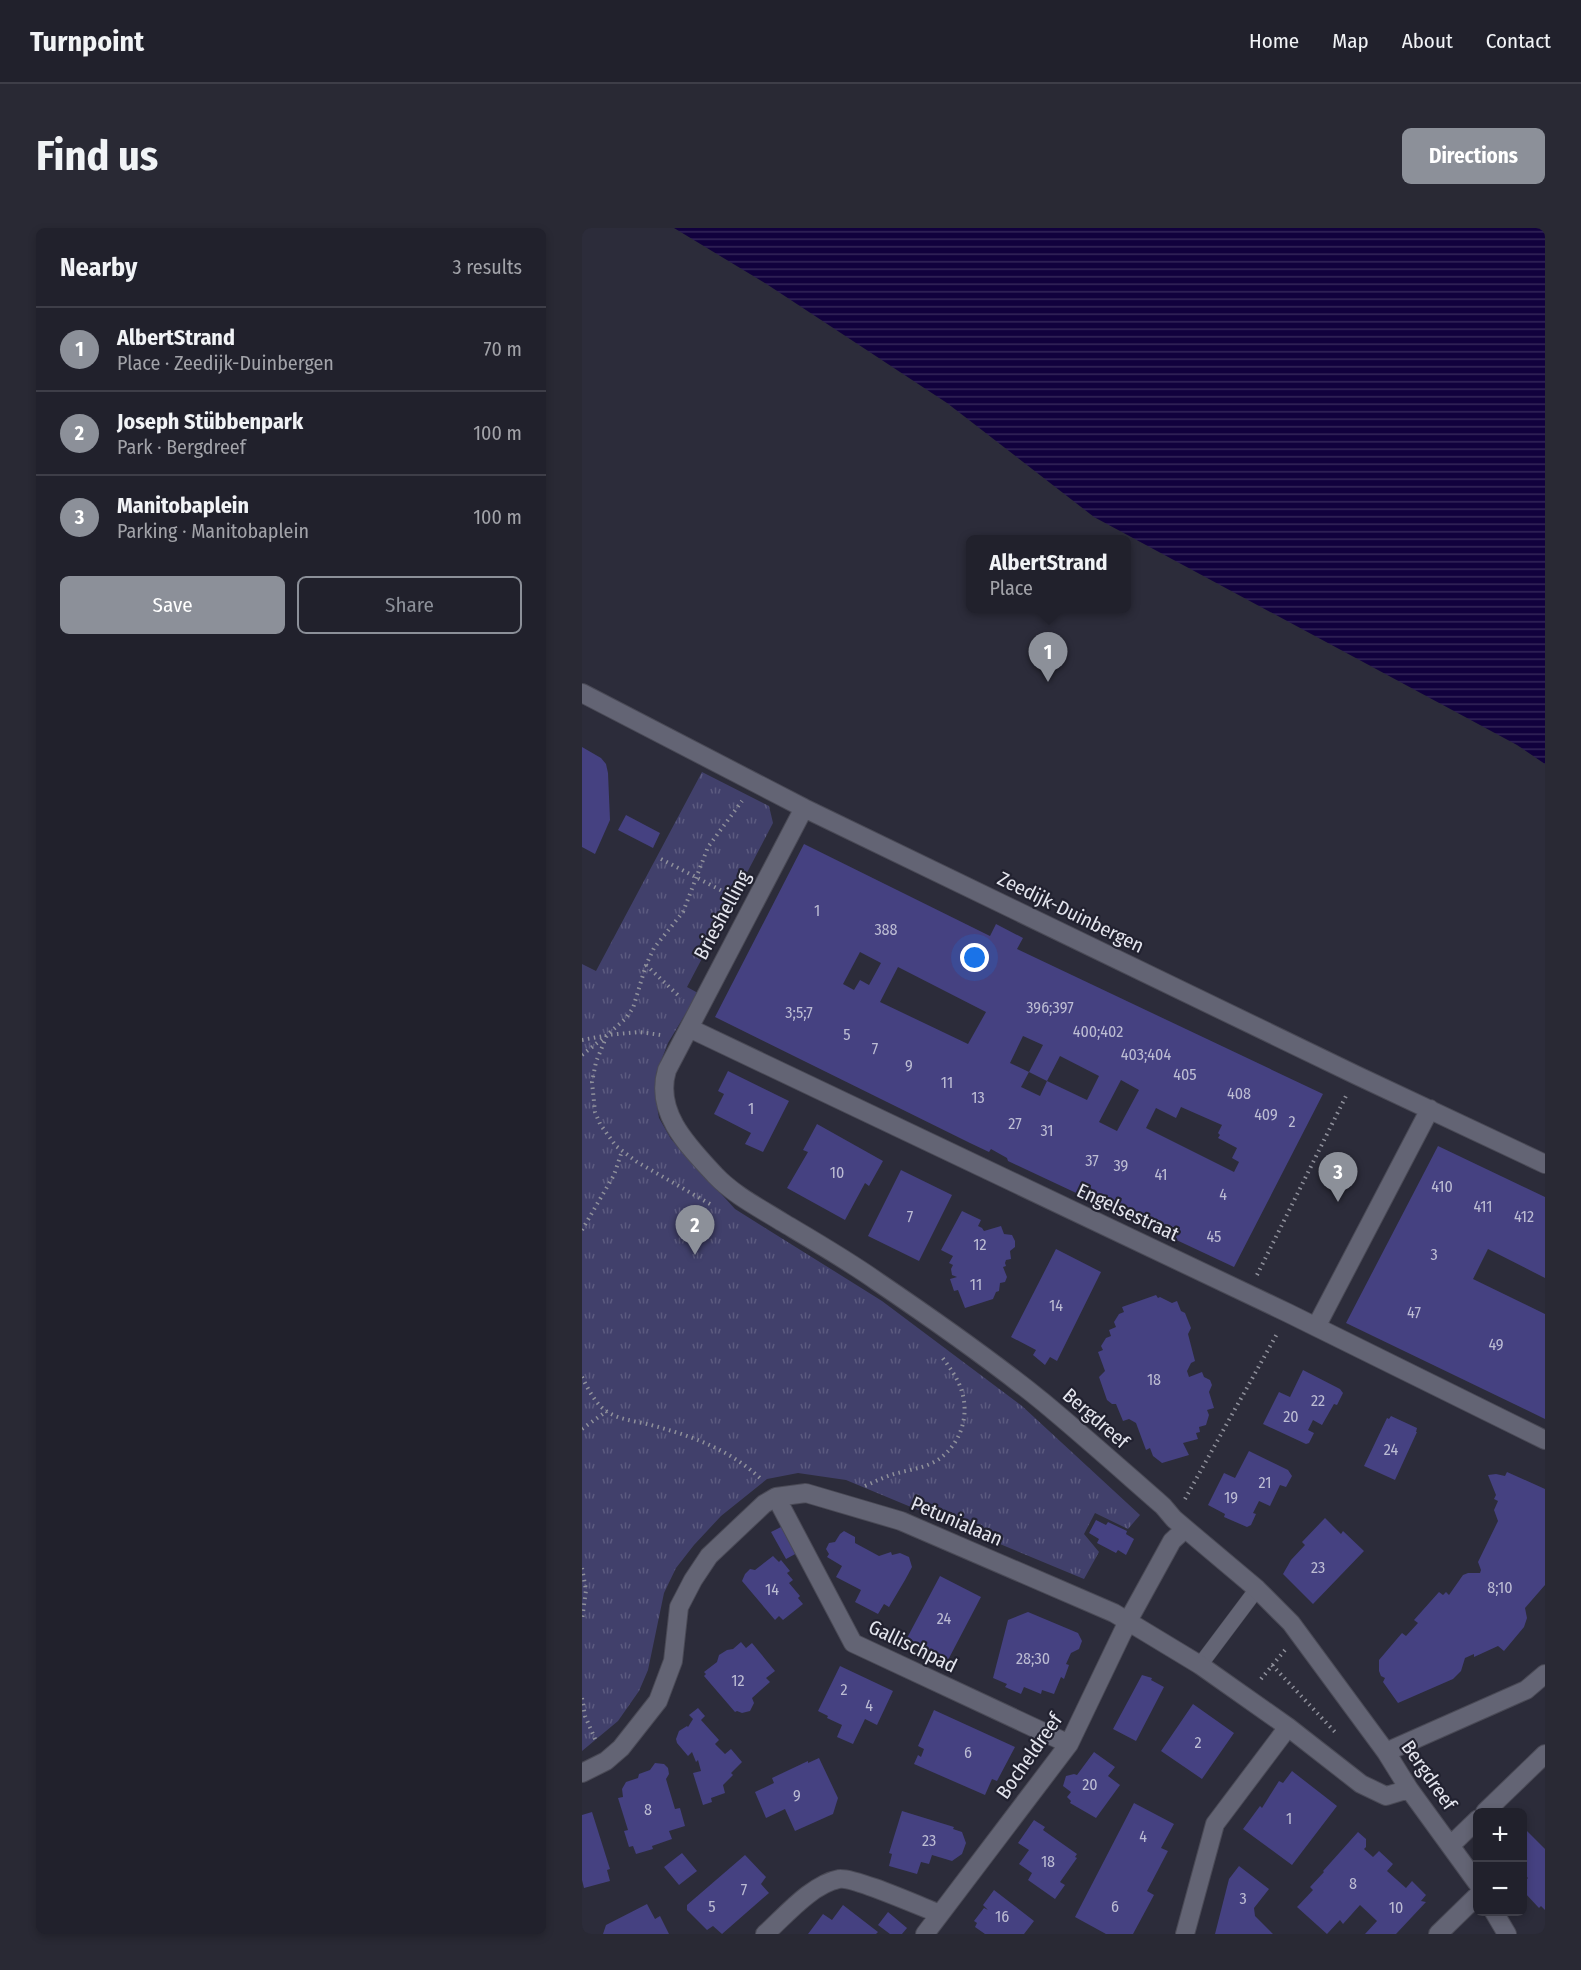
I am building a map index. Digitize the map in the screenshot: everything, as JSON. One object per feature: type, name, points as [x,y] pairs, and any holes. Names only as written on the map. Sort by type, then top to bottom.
[{"type":"street","name":"Zeedijk-Duinbergen","points":[[582,693],[804,808],[1545,1164]]},
{"type":"street","name":"Brieshelling","points":[[689,1028],[804,808]]},
{"type":"street","name":"Engelsestraat","points":[[689,1028],[1288,1313],[1545,1440]]},
{"type":"street","name":"Bergdreef","points":[[689,1028],[663,1083],[664,1098],[676,1127],[715,1175],[736,1195],[853,1264],[997,1366],[1086,1438],[1163,1506],[1185,1529],[1257,1589],[1301,1636],[1473,1877]]},
{"type":"street","points":[[1316,1327],[1430,1109]]},
{"type":"street","name":"Petunialaan","points":[[582,1773],[606,1761],[621,1748],[658,1701],[673,1661],[679,1607],[693,1580],[716,1549],[758,1509],[776,1497],[806,1493],[901,1521],[1114,1613],[1200,1665],[1361,1784],[1386,1796],[1409,1789]]},
{"type":"street","name":"Gallischpad","points":[[776,1497],[853,1643],[1069,1744]]},
{"type":"street","name":"Bocheldreef","points":[[925,1934],[1069,1744],[1128,1621],[1172,1541],[1185,1529]]},
{"type":"street","points":[[1386,1752],[1526,1690],[1544,1677]]},
{"type":"street","points":[[1185,1934],[1215,1824],[1288,1728]]},
{"type":"street","points":[[1489,1808],[1545,1754]]},
{"type":"street","points":[[1451,1845],[1473,1824]]},
{"type":"street","points":[[765,1934],[816,1888],[841,1878],[896,1896],[940,1914]]},
{"type":"street","points":[[1438,1934],[1473,1900]]},
{"type":"street","points":[[1497,1916],[1506,1934]]},
{"type":"lane","points":[[1200,1665],[1257,1589]]},
{"type":"path","points":[[582,1055],[607,1035],[633,1008],[646,965],[654,948],[683,912],[708,847],[746,797],[753,782]]},
{"type":"path","points":[[661,859],[751,907]]},
{"type":"path","points":[[582,1040],[607,1035],[689,1028],[689,1007],[646,965]]},
{"type":"path","points":[[607,1035],[596,1062],[592,1082],[592,1097],[600,1124],[622,1151],[637,1162],[713,1206]]},
{"type":"path","points":[[1248,1294],[1356,1075]]},
{"type":"path","points":[[582,1230],[614,1175],[622,1151]]},
{"type":"path","points":[[1184,1500],[1288,1313]]},
{"type":"path","points":[[852,1506],[858,1489],[888,1476],[937,1461],[954,1444],[960,1434],[964,1409],[962,1391],[935,1347]]},
{"type":"path","points":[[582,1377],[589,1391],[607,1411],[715,1447],[748,1466],[776,1497]]},
{"type":"path","points":[[582,1429],[607,1411]]},
{"type":"path","points":[[582,1568],[586,1590],[582,1620]]},
{"type":"path","points":[[1246,1698],[1287,1647],[1301,1636]]},
{"type":"path","points":[[582,1698],[585,1716],[606,1761]]},
{"type":"green space","points":[[702,772],[769,806],[773,823],[687,987],[698,993],[668,1043],[656,1074],[655,1094],[659,1118],[671,1139],[735,1209],[882,1301],[1022,1406],[1140,1515],[1128,1529],[1095,1513],[1084,1534],[1099,1552],[1084,1579],[846,1480],[798,1473],[767,1479],[721,1516],[676,1568],[664,1593],[648,1670],[639,1691],[618,1721],[582,1751],[582,964],[596,971]]},
{"type":"shaded area","points":[[674,228],[1545,228],[1545,764],[1517,745],[1094,517],[947,403],[768,285]]},
{"type":"building","points":[[582,747],[601,758],[606,764],[608,773],[610,820],[595,854],[582,847]]},
{"type":"building","points":[[626,815],[660,833],[653,848],[618,830]]},
{"type":"building","points":[[804,844],[990,936],[996,924],[1023,938],[1017,949],[1323,1094],[1234,1267],[1008,1161],[1007,1158],[991,1149],[989,1152],[970,1143],[715,1017]],"holes":[[[860,952],[881,963],[869,985],[860,980],[854,990],[843,984]],[[898,967],[986,1012],[968,1044],[880,1002]],[[1023,1036],[1043,1045],[1029,1072],[1010,1063]],[[1060,1056],[1099,1076],[1087,1100],[1047,1081]],[[1029,1072],[1047,1081],[1040,1096],[1021,1087]],[[1121,1080],[1139,1090],[1117,1131],[1099,1122]],[[1181,1107],[1222,1125],[1218,1138],[1237,1148],[1232,1158],[1239,1162],[1234,1172],[1146,1128],[1156,1108],[1176,1118]]]},
{"type":"building","points":[[728,1071],[789,1101],[763,1152],[745,1144],[751,1133],[714,1114],[724,1094],[718,1091]]},
{"type":"building","points":[[817,1124],[883,1161],[869,1186],[865,1183],[845,1220],[787,1188],[808,1152],[803,1150]]},
{"type":"building","points":[[1438,1146],[1545,1197],[1545,1278],[1488,1249],[1473,1279],[1545,1314],[1545,1419],[1346,1323]]},
{"type":"building","points":[[901,1170],[952,1195],[919,1261],[868,1236]]},
{"type":"building","points":[[962,1211],[981,1220],[978,1226],[984,1231],[1001,1226],[1004,1234],[1012,1235],[1015,1241],[1015,1247],[1010,1251],[1011,1259],[1006,1260],[1006,1266],[1003,1267],[1007,1277],[1005,1282],[1000,1283],[999,1291],[993,1299],[965,1308],[958,1290],[954,1291],[950,1279],[957,1277],[952,1275],[953,1265],[949,1263],[953,1256],[941,1250]]},
{"type":"building","points":[[1056,1249],[1101,1272],[1057,1361],[1050,1357],[1045,1365],[1033,1355],[1036,1350],[1011,1337]]},
{"type":"building","points":[[1156,1295],[1172,1303],[1177,1301],[1181,1311],[1185,1313],[1191,1328],[1188,1334],[1195,1361],[1191,1363],[1187,1371],[1189,1377],[1202,1372],[1204,1377],[1210,1380],[1212,1385],[1209,1392],[1214,1408],[1207,1410],[1209,1415],[1206,1425],[1199,1427],[1200,1432],[1196,1433],[1198,1439],[1183,1443],[1189,1455],[1162,1463],[1153,1456],[1150,1448],[1146,1450],[1136,1423],[1129,1419],[1123,1421],[1116,1404],[1107,1400],[1099,1377],[1105,1371],[1098,1352],[1103,1350],[1101,1346],[1106,1338],[1111,1336],[1109,1330],[1116,1327],[1114,1322],[1119,1314],[1124,1312],[1122,1307]]},
{"type":"building","points":[[1303,1370],[1340,1389],[1343,1393],[1322,1425],[1313,1420],[1308,1430],[1314,1433],[1309,1443],[1306,1444],[1263,1424],[1279,1392],[1290,1397]]},
{"type":"building","points":[[1391,1416],[1417,1428],[1395,1480],[1364,1466],[1387,1418]]},
{"type":"building","points":[[1249,1451],[1288,1470],[1292,1476],[1286,1487],[1280,1485],[1270,1506],[1259,1501],[1253,1513],[1256,1514],[1251,1525],[1247,1527],[1224,1517],[1225,1514],[1208,1505],[1224,1473],[1235,1478]]},
{"type":"building","points":[[1507,1472],[1545,1489],[1545,1585],[1525,1608],[1527,1618],[1524,1627],[1504,1651],[1498,1646],[1474,1657],[1474,1654],[1465,1658],[1461,1671],[1453,1679],[1398,1703],[1383,1682],[1385,1678],[1379,1671],[1379,1660],[1402,1633],[1406,1636],[1418,1623],[1414,1620],[1439,1592],[1443,1595],[1446,1592],[1449,1595],[1463,1575],[1480,1573],[1478,1562],[1498,1521],[1494,1510],[1498,1501],[1494,1499],[1496,1495],[1488,1475],[1505,1476]]},
{"type":"building","points":[[1325,1518],[1341,1534],[1343,1531],[1364,1551],[1313,1604],[1283,1574],[1291,1560],[1305,1545],[1302,1542]]},
{"type":"building","points":[[1096,1520],[1106,1525],[1108,1522],[1127,1531],[1126,1534],[1134,1539],[1126,1555],[1118,1550],[1116,1553],[1097,1543],[1099,1539],[1089,1533]]},
{"type":"building","points":[[785,1525],[799,1552],[786,1559],[771,1532]]},
{"type":"building","points":[[844,1531],[855,1537],[855,1543],[879,1556],[891,1552],[892,1555],[900,1553],[909,1557],[912,1567],[905,1580],[889,1607],[884,1604],[878,1614],[855,1602],[861,1590],[836,1577],[842,1566],[827,1557],[829,1554],[826,1549],[829,1543],[835,1542]]},
{"type":"building","points":[[773,1556],[779,1562],[781,1560],[790,1571],[787,1573],[793,1580],[789,1583],[800,1596],[798,1598],[803,1604],[783,1620],[779,1616],[775,1620],[742,1581],[750,1569],[755,1570]]},
{"type":"building","points":[[940,1576],[981,1597],[948,1660],[907,1638]]},
{"type":"building","points":[[1028,1612],[1078,1633],[1082,1641],[1079,1649],[1071,1653],[1066,1664],[1069,1665],[1064,1679],[1061,1677],[1054,1694],[1042,1690],[1041,1694],[1024,1687],[1021,1694],[1005,1687],[1007,1684],[993,1678],[1008,1620]]},
{"type":"building","points":[[741,1642],[746,1648],[752,1643],[775,1671],[766,1678],[770,1682],[752,1698],[754,1703],[750,1711],[742,1713],[735,1712],[704,1676],[706,1674],[704,1672],[717,1662],[719,1655],[733,1649]]},
{"type":"building","points":[[840,1666],[893,1691],[877,1725],[865,1719],[853,1744],[837,1737],[842,1725],[818,1711]]},
{"type":"building","points":[[1142,1675],[1152,1678],[1151,1680],[1164,1687],[1136,1741],[1113,1729]]},
{"type":"building","points":[[1193,1704],[1234,1733],[1202,1779],[1161,1751]]},
{"type":"building","points":[[698,1708],[705,1716],[701,1720],[719,1740],[715,1744],[725,1754],[731,1749],[742,1762],[723,1785],[725,1793],[711,1798],[712,1802],[703,1805],[693,1773],[701,1771],[698,1760],[696,1762],[692,1752],[688,1756],[676,1739],[679,1731],[688,1727],[693,1719],[689,1715]]},
{"type":"building","points":[[934,1710],[1015,1747],[997,1781],[992,1779],[985,1795],[914,1764],[918,1755],[921,1757],[924,1749],[918,1746]]},
{"type":"building","points":[[1094,1752],[1115,1767],[1108,1776],[1120,1785],[1096,1818],[1070,1803],[1067,1797],[1071,1792],[1063,1786],[1066,1776],[1077,1775]]},
{"type":"building","points":[[819,1758],[838,1798],[833,1814],[795,1831],[785,1809],[766,1818],[755,1792],[774,1783],[772,1778]]},
{"type":"building","points":[[655,1763],[664,1764],[668,1768],[669,1774],[666,1779],[675,1809],[680,1808],[685,1826],[669,1831],[672,1839],[652,1846],[653,1849],[636,1854],[633,1846],[629,1847],[624,1831],[628,1830],[618,1798],[623,1797],[622,1789],[626,1782],[638,1778],[639,1774],[650,1770]]},
{"type":"building","points":[[1292,1771],[1337,1806],[1292,1865],[1243,1829],[1260,1806],[1262,1808],[1279,1781],[1283,1783]]},
{"type":"building","points":[[1134,1803],[1174,1824],[1161,1848],[1168,1851],[1147,1891],[1154,1895],[1133,1934],[1106,1934],[1075,1917]]},
{"type":"building","points":[[902,1811],[954,1827],[953,1829],[962,1832],[966,1843],[962,1854],[952,1861],[932,1855],[929,1864],[921,1862],[917,1874],[889,1866],[892,1854],[889,1853]]},
{"type":"building","points":[[592,1812],[610,1869],[607,1870],[610,1881],[584,1888],[582,1815]]},
{"type":"building","points":[[1034,1820],[1045,1827],[1043,1830],[1077,1854],[1075,1857],[1077,1858],[1060,1882],[1065,1885],[1055,1899],[1028,1880],[1032,1873],[1019,1864],[1029,1850],[1018,1843]]},
{"type":"building","points":[[1527,1831],[1545,1849],[1545,1910],[1541,1906],[1539,1908],[1527,1895]]},
{"type":"building","points":[[1358,1832],[1366,1839],[1364,1849],[1373,1857],[1379,1851],[1393,1864],[1387,1871],[1406,1888],[1412,1881],[1426,1895],[1421,1901],[1426,1902],[1396,1934],[1365,1934],[1377,1921],[1360,1905],[1343,1924],[1340,1920],[1327,1934],[1297,1907],[1313,1890],[1310,1887],[1323,1871]]},
{"type":"building","points":[[682,1853],[697,1871],[679,1885],[664,1867]]},
{"type":"building","points":[[745,1855],[766,1877],[761,1884],[769,1893],[722,1934],[713,1926],[707,1930],[687,1910],[687,1905]]},
{"type":"building","points":[[1239,1866],[1269,1889],[1254,1908],[1255,1916],[1273,1934],[1215,1934],[1229,1879]]},
{"type":"building","points":[[994,1890],[1034,1921],[1024,1934],[985,1934],[975,1927],[977,1923],[974,1921],[984,1908],[988,1910],[983,1905]]},
{"type":"building","points":[[647,1904],[655,1919],[660,1916],[669,1934],[603,1934],[606,1925]]},
{"type":"building","points":[[843,1905],[878,1932],[876,1934],[808,1934],[823,1914],[832,1920]]},
{"type":"building","points":[[888,1912],[907,1928],[902,1934],[890,1934],[878,1925]]},
{"type":"place","name":"AlbertStrand","points":[[1048,682]]},
{"type":"place","name":"Manitobaplein","points":[[1338,1202]]},
{"type":"place","name":"Joseph Stübbenpark","points":[[695,1255]]}]
